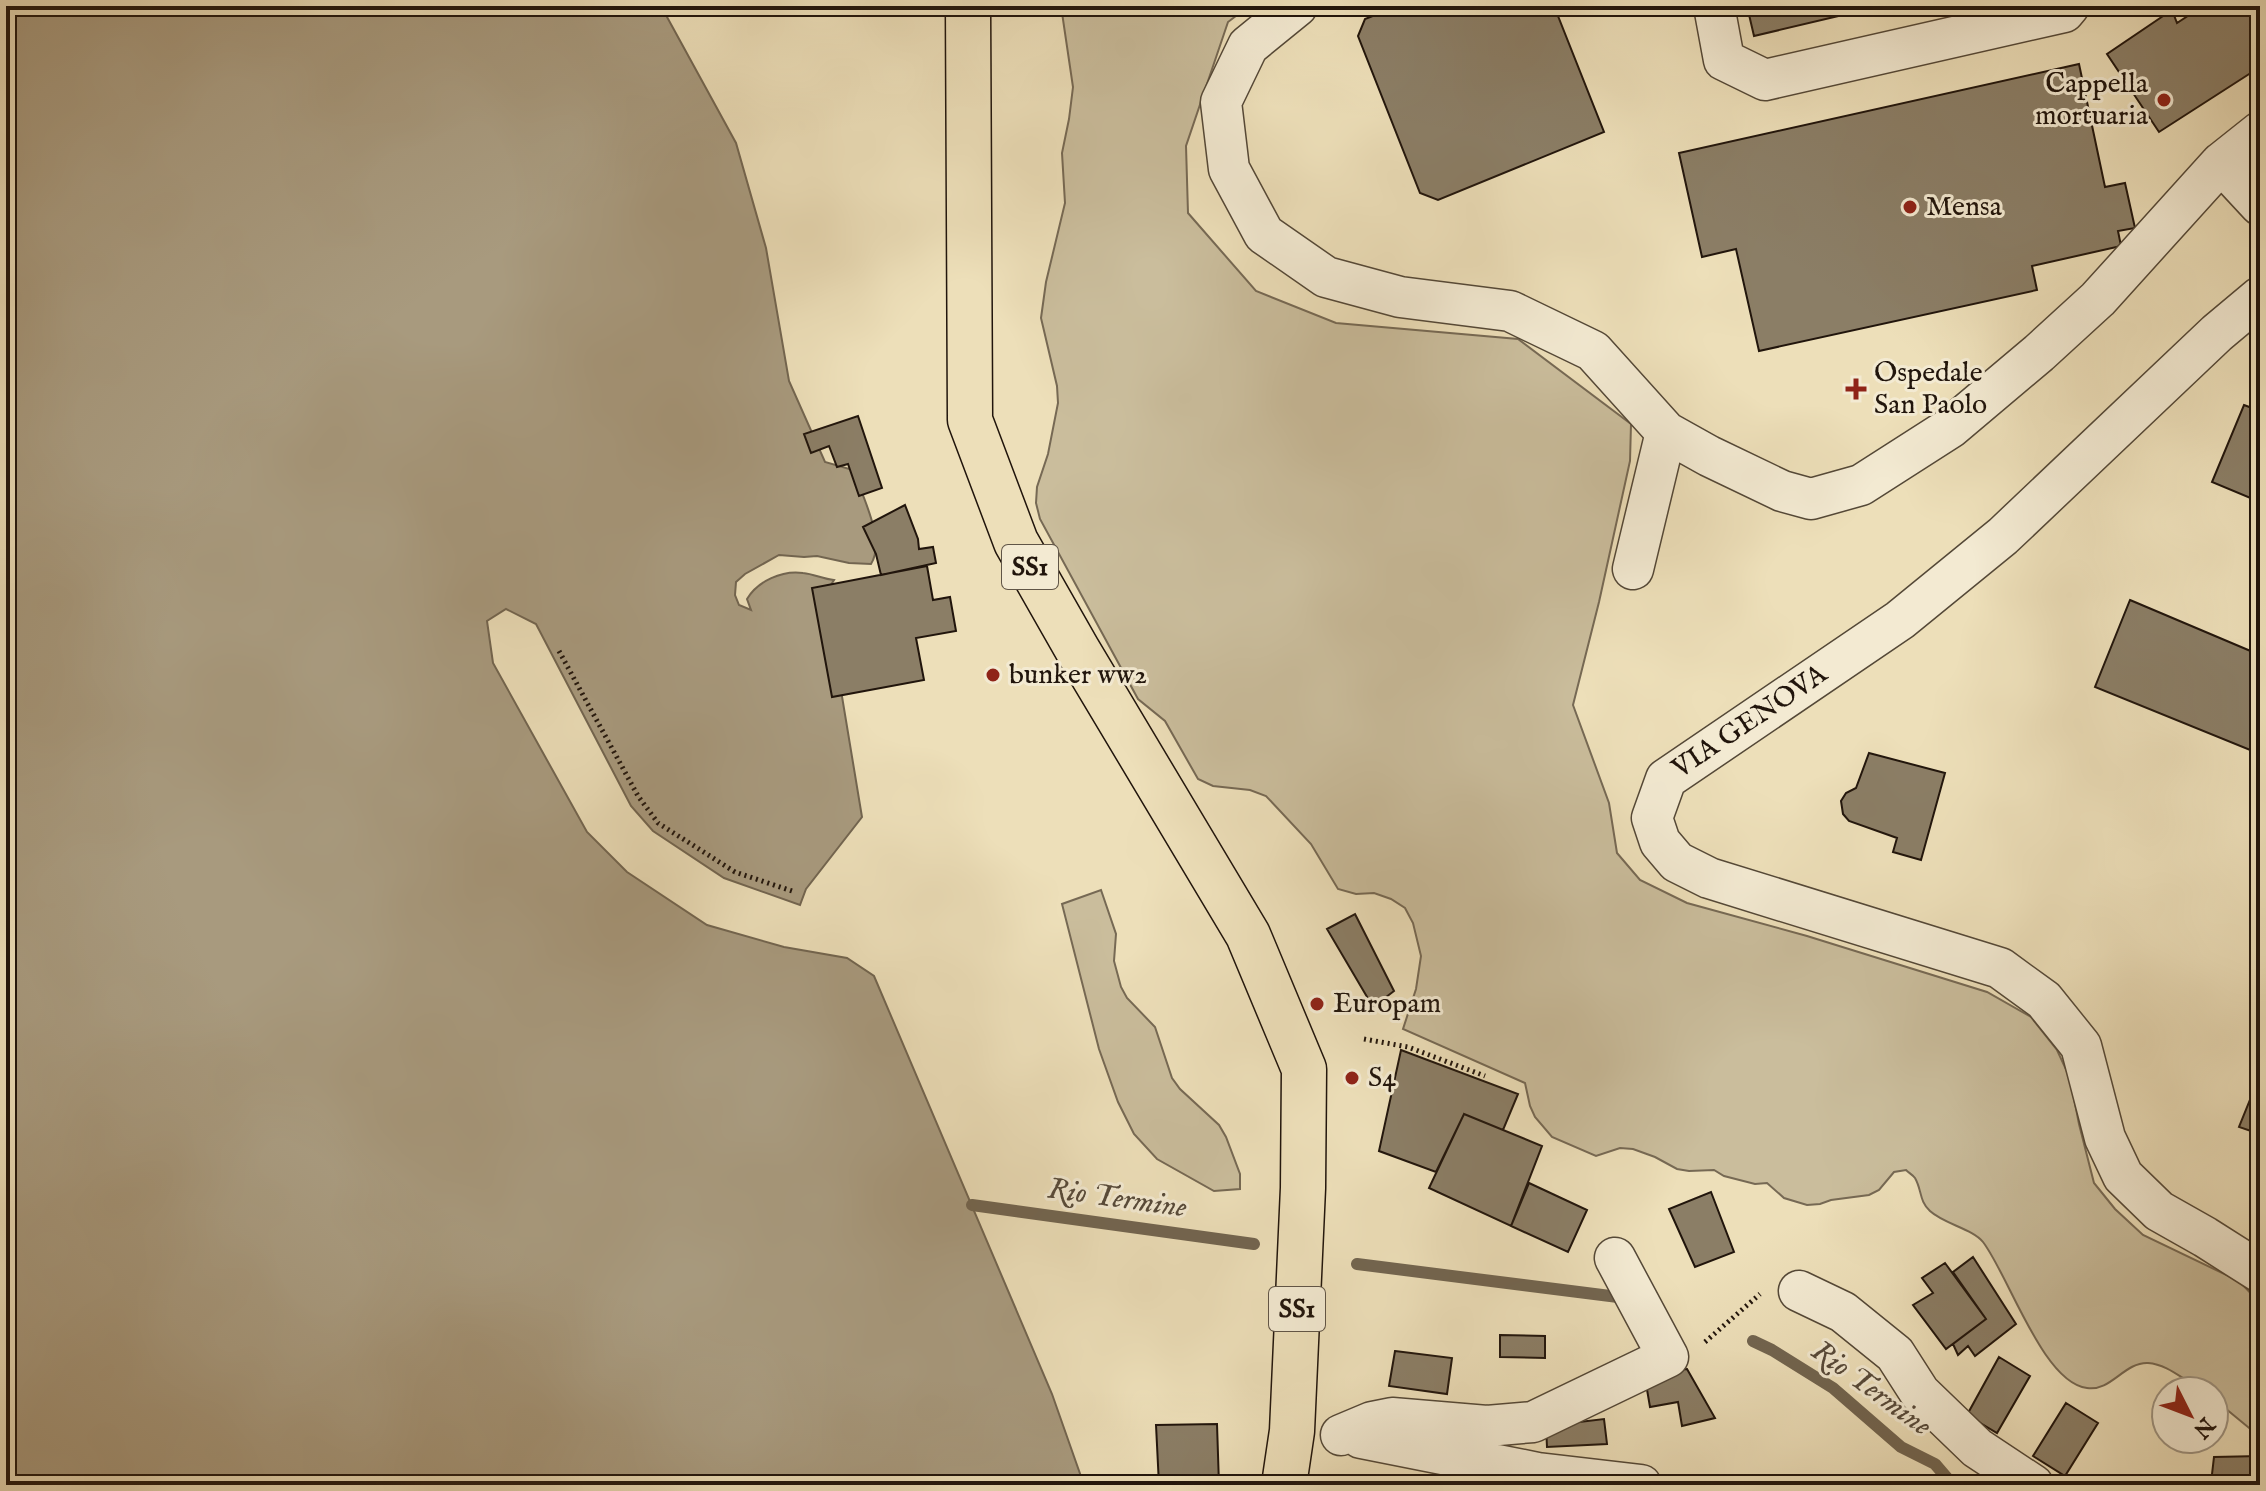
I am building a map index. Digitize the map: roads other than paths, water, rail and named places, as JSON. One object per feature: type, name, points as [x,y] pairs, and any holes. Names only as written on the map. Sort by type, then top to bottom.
[{"type":"main road","name":"SS1","points":[[968,6],[970,420],[1016,542],[1248,935],[1304,1069],[1303,1188],[1292,1431],[1284,1485]]},
{"type":"street","points":[[1297,6],[1248,46],[1221,102],[1229,169],[1264,234],[1326,277],[1400,297],[1510,311],[1593,351],[1666,432],[1782,491],[1811,499],[1861,485],[1950,428],[2098,299],[2221,163],[2260,132]]},
{"type":"street","points":[[1714,6],[1724,60],[1765,80],[2064,12],[2069,6]]},
{"type":"street","points":[[2221,163],[2260,205]]},
{"type":"street","name":"VIA GENOVA","points":[[2260,297],[2217,333],[2003,536],[1900,620],[1666,779],[1652,818],[1660,842],[1677,862],[1709,878],[2000,968],[2044,1000],[2081,1046],[2105,1138],[2123,1176],[2159,1211],[2260,1272]]},
{"type":"street","points":[[1633,569],[1666,432]]},
{"type":"street","points":[[1341,1435],[1372,1422],[1392,1418],[1487,1426],[1533,1422],[1668,1357],[1615,1258]]},
{"type":"street","points":[[1799,1291],[1843,1312],[1895,1354],[1920,1393],[1977,1448],[2033,1485]]},
{"type":"street","points":[[1292,1431],[1385,1442],[1538,1473],[1641,1485]]},
{"type":"waterway","name":"Rio Termine","points":[[972,1205],[1254,1244]]},
{"type":"waterway","name":"Rio Termine","points":[[1357,1264],[1618,1297]]},
{"type":"waterway","name":"Rio Termine","points":[[1753,1341],[1833,1388],[1901,1447],[1935,1464],[1953,1485]]},
{"type":"place","name":"Cappella mortuaria","points":[[2164,100]]},
{"type":"place","name":"Mensa","points":[[1910,207]]},
{"type":"place","name":"Ospedale San Paolo","points":[[1856,389]]},
{"type":"place","name":"bunker ww2","points":[[993,675]]},
{"type":"place","name":"Europam","points":[[1317,1004]]},
{"type":"place","name":"S4","points":[[1352,1078]]}]
